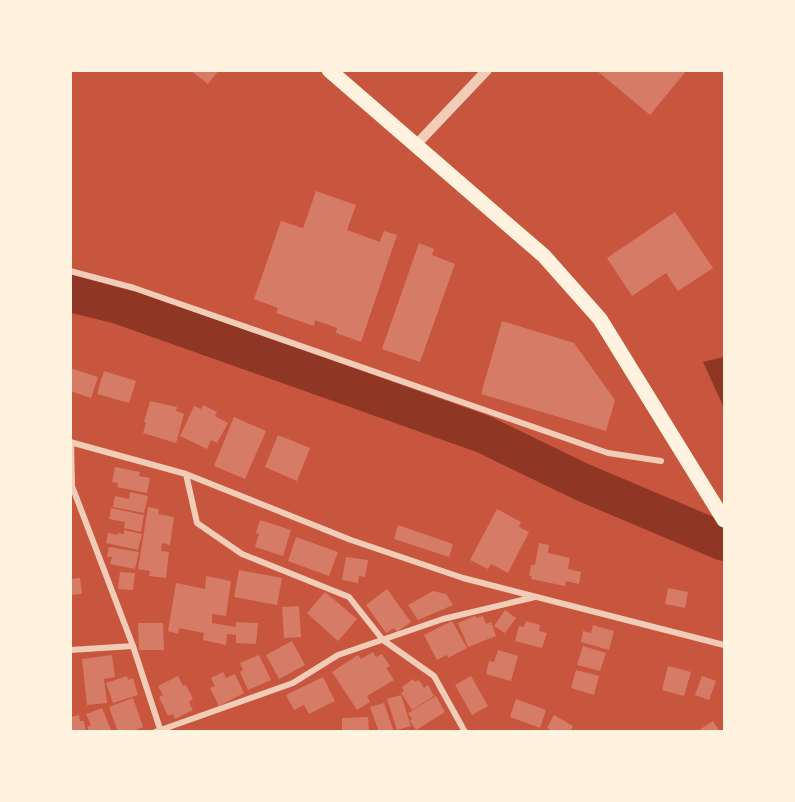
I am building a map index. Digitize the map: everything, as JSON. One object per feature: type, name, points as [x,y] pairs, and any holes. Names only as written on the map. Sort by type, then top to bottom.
[{"type":"highway","points":[[329,70],[544,256],[600,319],[724,520]]},
{"type":"street","points":[[415,146],[487,70]]},
{"type":"street","points":[[70,271],[134,288],[608,453],[661,461]]},
{"type":"street","points":[[536,597],[443,619],[338,655],[293,683],[159,731],[133,646],[72,486],[71,442],[186,474],[351,540],[463,578],[723,644],[724,651]]},
{"type":"street","points":[[186,474],[197,523],[242,554],[349,597],[383,640],[434,676],[465,732]]},
{"type":"street","points":[[70,650],[133,646]]},
{"type":"shaded area","points":[[724,357],[724,408],[703,362]]},
{"type":"building","points":[[190,70],[219,70],[208,84]]},
{"type":"building","points":[[596,70],[687,70],[650,115]]},
{"type":"building","points":[[316,191],[356,205],[347,230],[380,242],[384,231],[397,235],[361,342],[336,333],[337,328],[315,320],[314,326],[276,313],[278,308],[254,299],[281,221],[303,228]]},
{"type":"building","points":[[675,212],[713,268],[678,291],[666,273],[632,296],[607,258]]},
{"type":"building","points":[[419,243],[434,249],[432,255],[455,264],[420,362],[382,349]]},
{"type":"building","points":[[502,321],[574,343],[615,400],[606,431],[481,394]]},
{"type":"building","points":[[70,368],[98,377],[91,398],[70,391]]},
{"type":"building","points":[[104,371],[136,381],[129,403],[97,394]]},
{"type":"building","points":[[150,401],[177,407],[176,411],[184,414],[176,443],[143,433]]},
{"type":"building","points":[[203,405],[217,412],[215,416],[228,423],[217,443],[211,440],[207,449],[180,436],[194,406],[201,409]]},
{"type":"building","points":[[234,417],[266,431],[245,479],[214,466]]},
{"type":"building","points":[[278,435],[310,448],[297,481],[265,467]]},
{"type":"building","points":[[115,467],[140,472],[139,476],[150,478],[147,493],[117,487],[118,483],[112,482]]},
{"type":"building","points":[[130,492],[148,496],[144,513],[113,507],[115,496],[129,499]]},
{"type":"building","points":[[148,507],[159,509],[158,514],[174,517],[170,545],[162,543],[161,551],[169,552],[166,578],[149,576],[150,571],[138,569]]},
{"type":"building","points":[[111,508],[144,515],[141,532],[124,528],[125,522],[109,519]]},
{"type":"building","points":[[497,509],[521,522],[519,527],[529,532],[508,573],[491,564],[488,569],[470,560]]},
{"type":"building","points":[[260,520],[291,530],[283,556],[255,547]]},
{"type":"building","points":[[398,525],[453,544],[449,557],[394,539]]},
{"type":"building","points":[[124,530],[142,534],[138,550],[106,543],[108,533],[124,534]]},
{"type":"building","points":[[296,537],[338,552],[329,576],[288,561]]},
{"type":"building","points":[[539,543],[549,545],[548,553],[570,558],[568,569],[581,572],[579,584],[566,581],[565,586],[531,579],[532,576],[529,576],[531,565],[535,565]]},
{"type":"building","points":[[109,547],[139,552],[135,569],[110,564],[112,557],[107,557]]},
{"type":"building","points":[[346,557],[368,560],[365,577],[359,576],[358,583],[342,580]]},
{"type":"building","points":[[239,570],[282,578],[277,605],[234,597]]},
{"type":"building","points":[[120,572],[135,573],[133,590],[118,589]]},
{"type":"building","points":[[206,576],[231,581],[226,616],[212,614],[212,623],[236,627],[236,622],[258,623],[256,644],[236,643],[236,635],[227,634],[226,645],[203,640],[204,633],[179,628],[178,634],[168,631],[176,583],[205,589]]},
{"type":"building","points":[[80,578],[82,594],[70,595],[70,579]]},
{"type":"building","points":[[668,588],[688,592],[685,608],[665,604]]},
{"type":"building","points":[[387,589],[411,622],[397,632],[394,628],[386,633],[366,605]]},
{"type":"building","points":[[433,591],[446,594],[453,605],[418,620],[408,605]]},
{"type":"building","points":[[325,592],[357,619],[338,641],[307,613]]},
{"type":"building","points":[[299,606],[301,637],[284,638],[282,607]]},
{"type":"building","points":[[505,610],[516,618],[505,633],[494,626]]},
{"type":"building","points":[[475,616],[477,618],[483,616],[486,624],[491,622],[496,636],[468,647],[458,623]]},
{"type":"building","points":[[452,621],[467,648],[448,658],[447,655],[437,660],[424,635]]},
{"type":"building","points":[[526,621],[540,625],[539,631],[547,633],[542,648],[515,641],[519,626],[524,627]]},
{"type":"building","points":[[138,623],[163,623],[164,650],[139,650]]},
{"type":"building","points":[[593,625],[614,631],[609,650],[581,642],[583,631],[591,633]]},
{"type":"building","points":[[292,641],[305,665],[279,679],[266,655]]},
{"type":"building","points":[[583,646],[606,653],[600,671],[577,665]]},
{"type":"building","points":[[498,650],[518,656],[511,681],[486,674],[489,661],[494,662]]},
{"type":"building","points":[[373,652],[376,657],[382,654],[390,666],[386,668],[394,680],[367,696],[370,702],[357,710],[332,672],[358,655],[361,659]]},
{"type":"building","points":[[112,655],[115,677],[104,679],[107,703],[87,705],[82,659]]},
{"type":"building","points":[[259,655],[271,680],[248,690],[240,672],[243,670],[240,663]]},
{"type":"building","points":[[668,666],[691,672],[684,696],[662,690]]},
{"type":"building","points":[[576,670],[599,676],[594,695],[571,688]]},
{"type":"building","points":[[223,672],[226,678],[235,674],[244,693],[219,706],[210,688],[215,686],[211,678]]},
{"type":"building","points":[[127,676],[128,680],[133,678],[138,695],[113,703],[106,683]]},
{"type":"building","points":[[178,676],[193,699],[189,702],[193,710],[175,719],[173,714],[168,716],[159,697],[163,695],[158,686]]},
{"type":"building","points":[[471,676],[488,706],[472,715],[455,685]]},
{"type":"building","points":[[702,676],[716,681],[709,700],[695,695]]},
{"type":"building","points":[[323,677],[335,701],[309,714],[304,705],[294,710],[286,695]]},
{"type":"building","points":[[413,679],[415,682],[419,680],[424,688],[428,685],[434,696],[412,710],[401,693],[404,691],[402,687]]},
{"type":"building","points":[[401,695],[411,726],[397,730],[387,699]]},
{"type":"building","points":[[436,696],[445,712],[416,730],[408,713]]},
{"type":"building","points":[[133,698],[143,727],[131,732],[118,732],[109,707]]},
{"type":"building","points":[[516,699],[546,710],[540,728],[510,717]]},
{"type":"building","points":[[384,703],[394,732],[379,732],[370,707]]},
{"type":"building","points":[[102,708],[112,732],[89,732],[87,727],[91,725],[86,714]]},
{"type":"building","points":[[79,715],[80,721],[84,721],[86,732],[70,732],[70,717]]},
{"type":"building","points":[[554,715],[573,726],[570,732],[554,732],[547,728]]},
{"type":"building","points":[[368,717],[369,732],[342,732],[342,718]]},
{"type":"building","points":[[713,721],[720,732],[696,732]]},
{"type":"waterway","points":[[70,293],[119,305],[483,434],[582,482],[724,542]]}]
